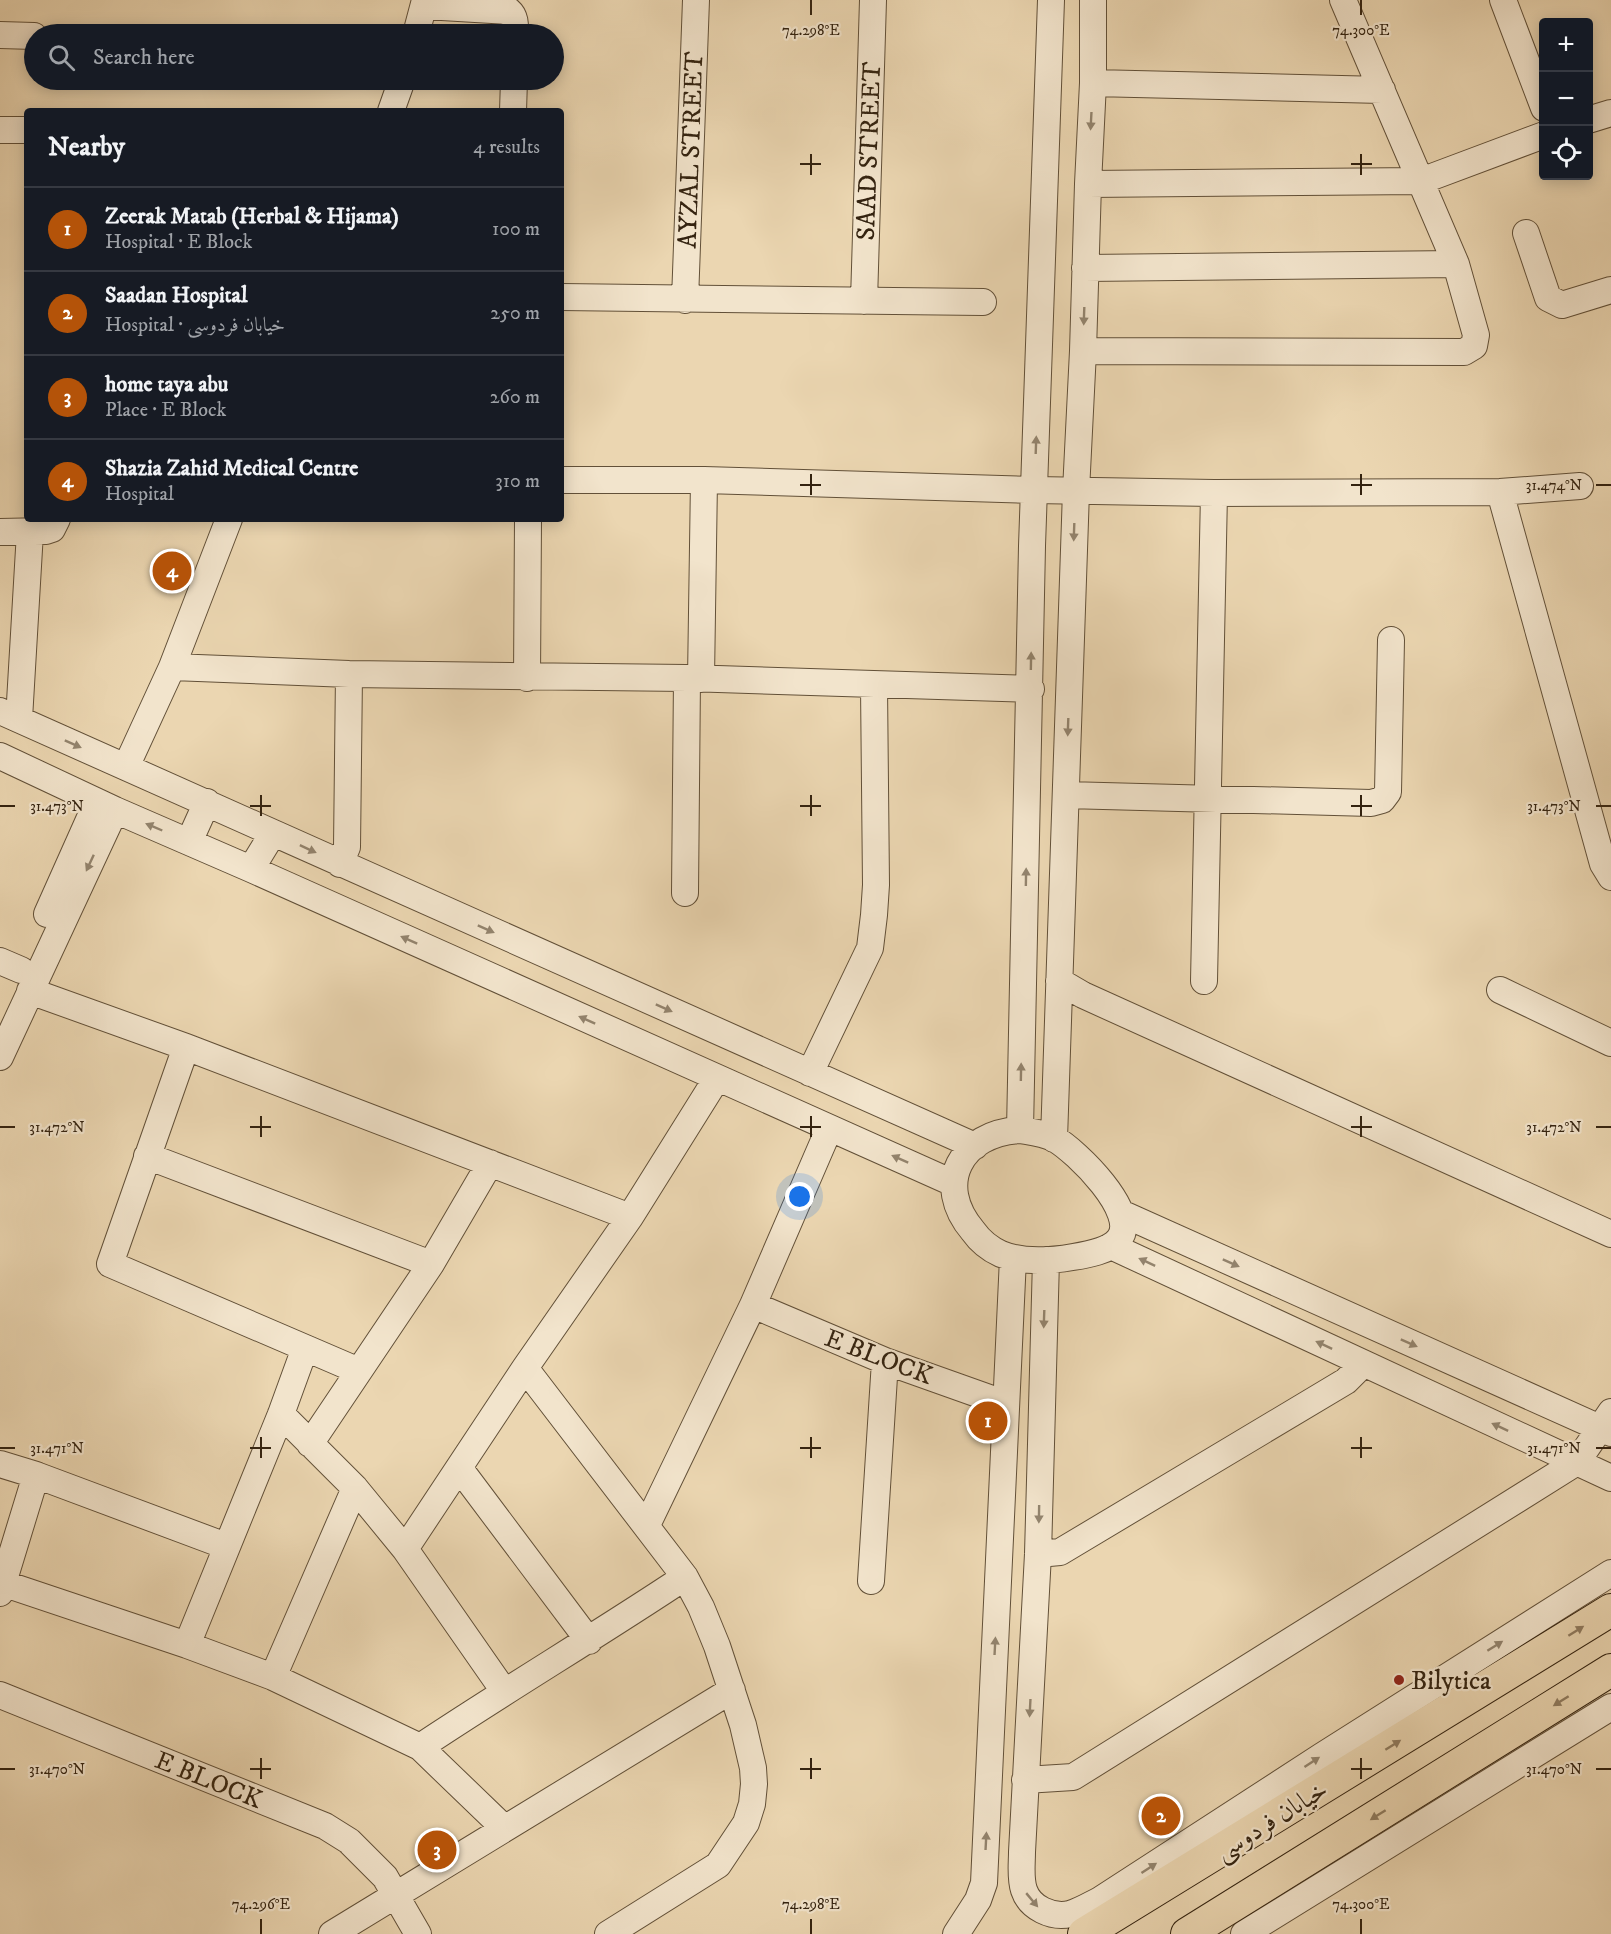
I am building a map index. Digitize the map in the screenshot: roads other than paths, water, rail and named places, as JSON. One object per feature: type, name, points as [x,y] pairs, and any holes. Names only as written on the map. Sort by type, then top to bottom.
[{"type":"main road","name":"خیابان فردوسی","points":[[1084,1934],[1105,1910],[1611,1610]]},
{"type":"main road","name":"خیابان فردوسی","points":[[1186,1934],[1607,1668]]},
{"type":"street","name":"AYZAL STREET","points":[[685,300],[696,0]]},
{"type":"street","name":"SAAD STREET","points":[[864,301],[873,0]]},
{"type":"street","points":[[1020,1130],[1034,490],[1051,0]]},
{"type":"street","points":[[1054,1139],[1076,491],[1093,83],[1093,0]]},
{"type":"street","points":[[1083,351],[1464,352],[1474,346],[1476,335],[1456,264],[1343,0]]},
{"type":"street","points":[[1503,0],[1539,95]]},
{"type":"street","points":[[419,24],[425,3],[509,11],[513,14],[515,24]]},
{"type":"street","points":[[0,35],[24,36]]},
{"type":"street","points":[[1093,83],[1382,90]]},
{"type":"street","points":[[392,108],[398,90]]},
{"type":"street","points":[[513,108],[514,90]]},
{"type":"street","points":[[1593,118],[1611,113]]},
{"type":"street","points":[[0,130],[24,130]]},
{"type":"street","points":[[1088,184],[1421,181],[1539,137]]},
{"type":"street","points":[[1526,233],[1548,298],[1562,305],[1610,295]]},
{"type":"street","points":[[1085,268],[1456,264]]},
{"type":"street","points":[[564,297],[983,302]]},
{"type":"street","points":[[564,480],[705,480],[1214,493],[1500,492],[1580,486]]},
{"type":"street","points":[[685,893],[705,480]]},
{"type":"street","points":[[1500,492],[1603,864],[1611,877]]},
{"type":"street","points":[[1204,981],[1214,493]]},
{"type":"street","points":[[0,532],[52,529],[56,522]]},
{"type":"street","points":[[126,767],[172,667],[228,522]]},
{"type":"street","points":[[526,678],[528,522]]},
{"type":"street","points":[[30,532],[19,720],[11,761],[106,806],[953,1183]]},
{"type":"street","points":[[1066,795],[1371,803],[1382,800],[1388,792],[1391,640]]},
{"type":"street","points":[[172,667],[349,674],[694,679],[1031,689]]},
{"type":"street","points":[[340,864],[347,847],[349,674]]},
{"type":"street","points":[[810,1072],[870,948],[876,885],[874,686]]},
{"type":"street","points":[[19,720],[975,1146]]},
{"type":"street","points":[[189,842],[207,802]]},
{"type":"street","points":[[0,1018],[17,974],[106,806]]},
{"type":"street","points":[[251,869],[273,832]]},
{"type":"street","points":[[17,974],[186,1047],[630,1217]]},
{"type":"street","points":[[0,1057],[17,974]]},
{"type":"street","points":[[1059,981],[1083,995],[1611,1234]]},
{"type":"street","points":[[1500,990],[1611,1043]]},
{"type":"street","points":[[186,1047],[110,1264],[359,1371]]},
{"type":"street","points":[[405,1550],[525,1368],[630,1217],[717,1078]]},
{"type":"street","points":[[647,1525],[753,1305],[829,1129]]},
{"type":"street","points":[[1020,1130],[1039,1133],[1054,1139],[1092,1170],[1121,1213],[1124,1223],[1119,1239],[1111,1246],[1075,1257],[1046,1260],[1013,1258],[994,1250],[978,1238],[968,1226],[956,1203],[953,1183],[960,1164],[975,1146],[994,1134],[1020,1130]]},
{"type":"street","points":[[147,1156],[430,1264]]},
{"type":"street","points":[[310,1444],[430,1264],[490,1163]]},
{"type":"street","points":[[1026,1780],[1073,1777],[1577,1462],[1607,1424],[1121,1213]]},
{"type":"street","points":[[1111,1246],[1611,1478]]},
{"type":"street","points":[[956,1934],[978,1900],[984,1882],[1013,1258]]},
{"type":"street","points":[[1046,1260],[1038,1554],[1022,1875],[1024,1890],[1037,1907],[1055,1915],[1105,1910],[1322,1756],[1611,1573]]},
{"type":"street","name":"E BLOCK","points":[[753,1305],[885,1361],[1006,1404]]},
{"type":"street","points":[[187,1645],[281,1414],[305,1348]]},
{"type":"street","points":[[872,1581],[885,1361]]},
{"type":"street","points":[[1038,1554],[1060,1552],[1346,1381],[1363,1364]]},
{"type":"street","points":[[525,1368],[685,1577],[705,1616],[732,1690],[753,1768],[754,1784],[746,1822],[718,1865],[608,1934]]},
{"type":"street","points":[[281,1414],[355,1488],[405,1550],[504,1691]]},
{"type":"street","points":[[0,1464],[36,1475],[226,1546]]},
{"type":"street","points":[[460,1469],[589,1641]]},
{"type":"street","points":[[36,1475],[1,1588],[187,1645],[273,1677],[420,1748],[504,1828]]},
{"type":"street","points":[[273,1677],[355,1488]]},
{"type":"street","points":[[420,1748],[504,1691],[589,1641],[685,1577]]},
{"type":"street","points":[[332,1934],[732,1690]]},
{"type":"street","name":"E BLOCK","points":[[0,1695],[325,1826],[349,1842],[386,1877],[418,1934]]},
{"type":"street","points":[[1244,1934],[1611,1707]]},
{"type":"place","name":"Shazia Zahid Medical Centre","points":[[172,571]]},
{"type":"place","name":"Zeerak Matab (Herbal & Hijama)","points":[[988,1421]]},
{"type":"place","name":"Bilytica","points":[[1399,1680]]},
{"type":"place","name":"Saadan Hospital","points":[[1161,1816]]},
{"type":"place","name":"home taya abu","points":[[437,1850]]}]
